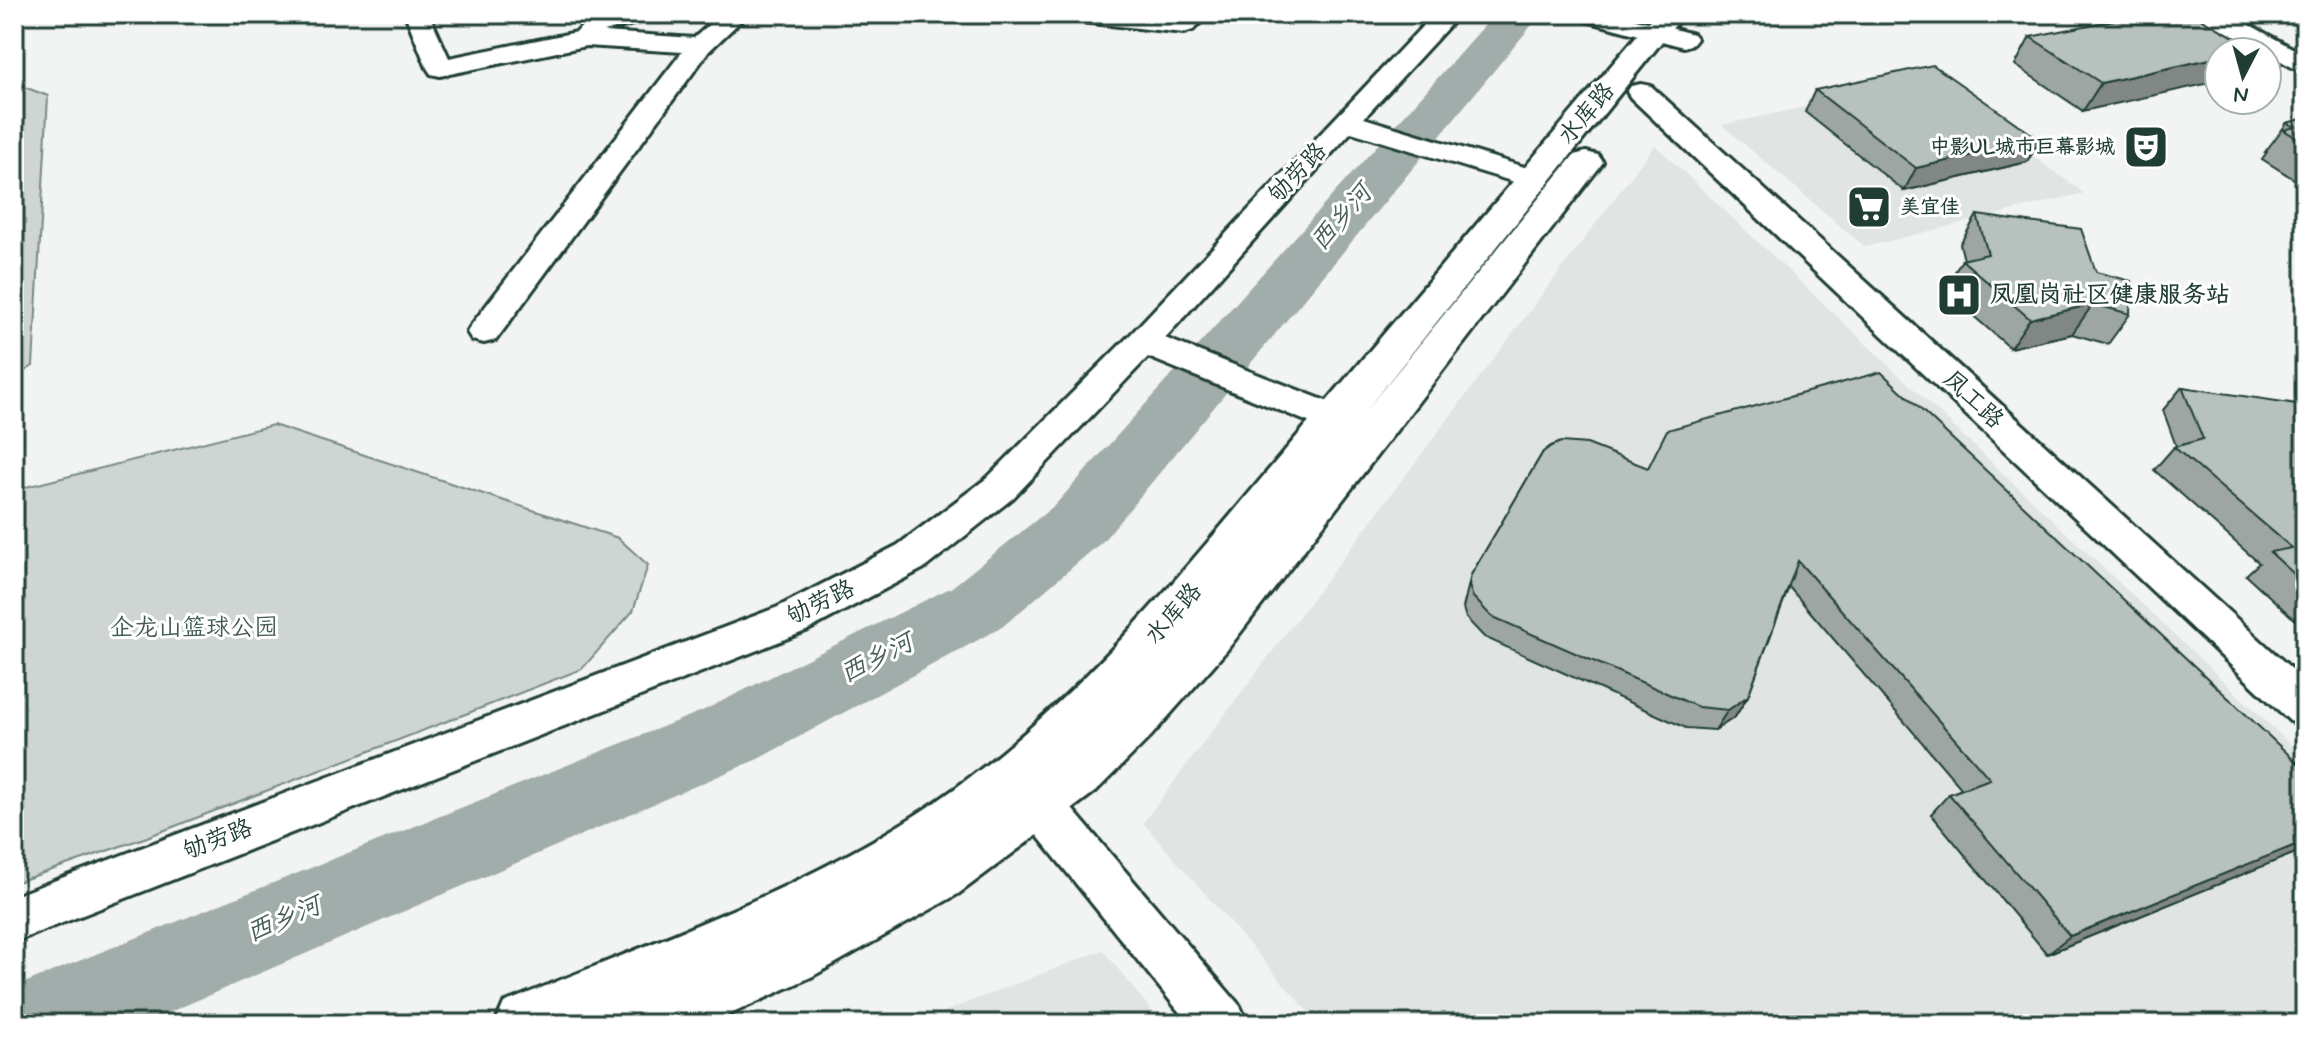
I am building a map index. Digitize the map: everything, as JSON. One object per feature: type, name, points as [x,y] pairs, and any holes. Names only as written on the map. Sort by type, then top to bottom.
[{"type":"main road","name":"水库路","points":[[525,1024],[639,981],[802,905],[956,818],[1026,788],[1082,771],[1153,700],[1210,636],[1641,92],[1678,24]]},
{"type":"main road","name":"水库路","points":[[637,1024],[775,967],[885,910],[974,854],[1026,788],[1052,741],[1136,658],[1534,179],[1678,24]]},
{"type":"street","points":[[417,14],[440,68],[586,38],[700,46]]},
{"type":"street","points":[[586,38],[597,24],[641,14]]},
{"type":"street","points":[[484,332],[700,46],[736,14]]},
{"type":"street","points":[[1073,14],[1184,25],[1194,16],[1188,14]]},
{"type":"street","name":"劬劳路","points":[[14,919],[806,612],[912,556],[1000,488],[1353,124],[1448,14]]},
{"type":"street","points":[[1588,14],[1678,24]]},
{"type":"street","points":[[2212,14],[2305,66]]},
{"type":"street","name":"凤工路","points":[[1641,92],[2305,708]]},
{"type":"street","points":[[1353,124],[1534,179]]},
{"type":"street","points":[[1143,342],[1336,419]]},
{"type":"street","points":[[1026,788],[1222,1024]]},
{"type":"shaded area","points":[[1926,81],[2084,193],[1865,247],[1722,125]]},
{"type":"shaded area","points":[[1655,145],[2305,758],[2305,1024],[1319,1024],[1143,823]]},
{"type":"shaded area","points":[[1103,950],[1162,1024],[913,1024]]},
{"type":"green space","points":[[14,83],[48,96],[33,366],[14,378]]},
{"type":"green space","name":"企龙山篮球公园","points":[[273,425],[618,538],[648,565],[633,611],[582,669],[147,837],[14,883],[14,490]]},
{"type":"building","points":[[2144,14],[2193,14],[2232,36],[2203,36],[2203,61],[2101,83],[2030,37]]},
{"type":"building","points":[[1933,65],[2040,140],[1916,168],[1815,90]]},
{"type":"building","points":[[2305,118],[2305,143],[2284,130],[2295,127],[2287,123]]},
{"type":"building","points":[[1977,215],[2081,229],[2096,272],[2131,281],[2130,314],[2093,304],[2030,319],[1962,260],[1988,254]]},
{"type":"building","points":[[1881,372],[2305,770],[2305,841],[2070,936],[1949,794],[1990,779],[1798,561],[1748,696],[1728,710],[1698,707],[1491,616],[1473,597],[1469,586],[1471,575],[1543,452],[1551,446],[1561,442],[1587,444],[1648,468],[1667,430]]},
{"type":"building","points":[[2182,387],[2303,405],[2305,584],[2270,552],[2292,548],[2174,447],[2203,439]]},
{"type":"waterway","name":"西乡河","points":[[35,1024],[730,735],[977,607],[1079,523],[1519,14]]},
{"type":"place","name":"中影UL城市巨幕影城","points":[[2146,147]]},
{"type":"place","name":"美宜佳","points":[[1869,207]]},
{"type":"place","name":"凤凰岗社区健康服务站","points":[[1959,295]]}]
